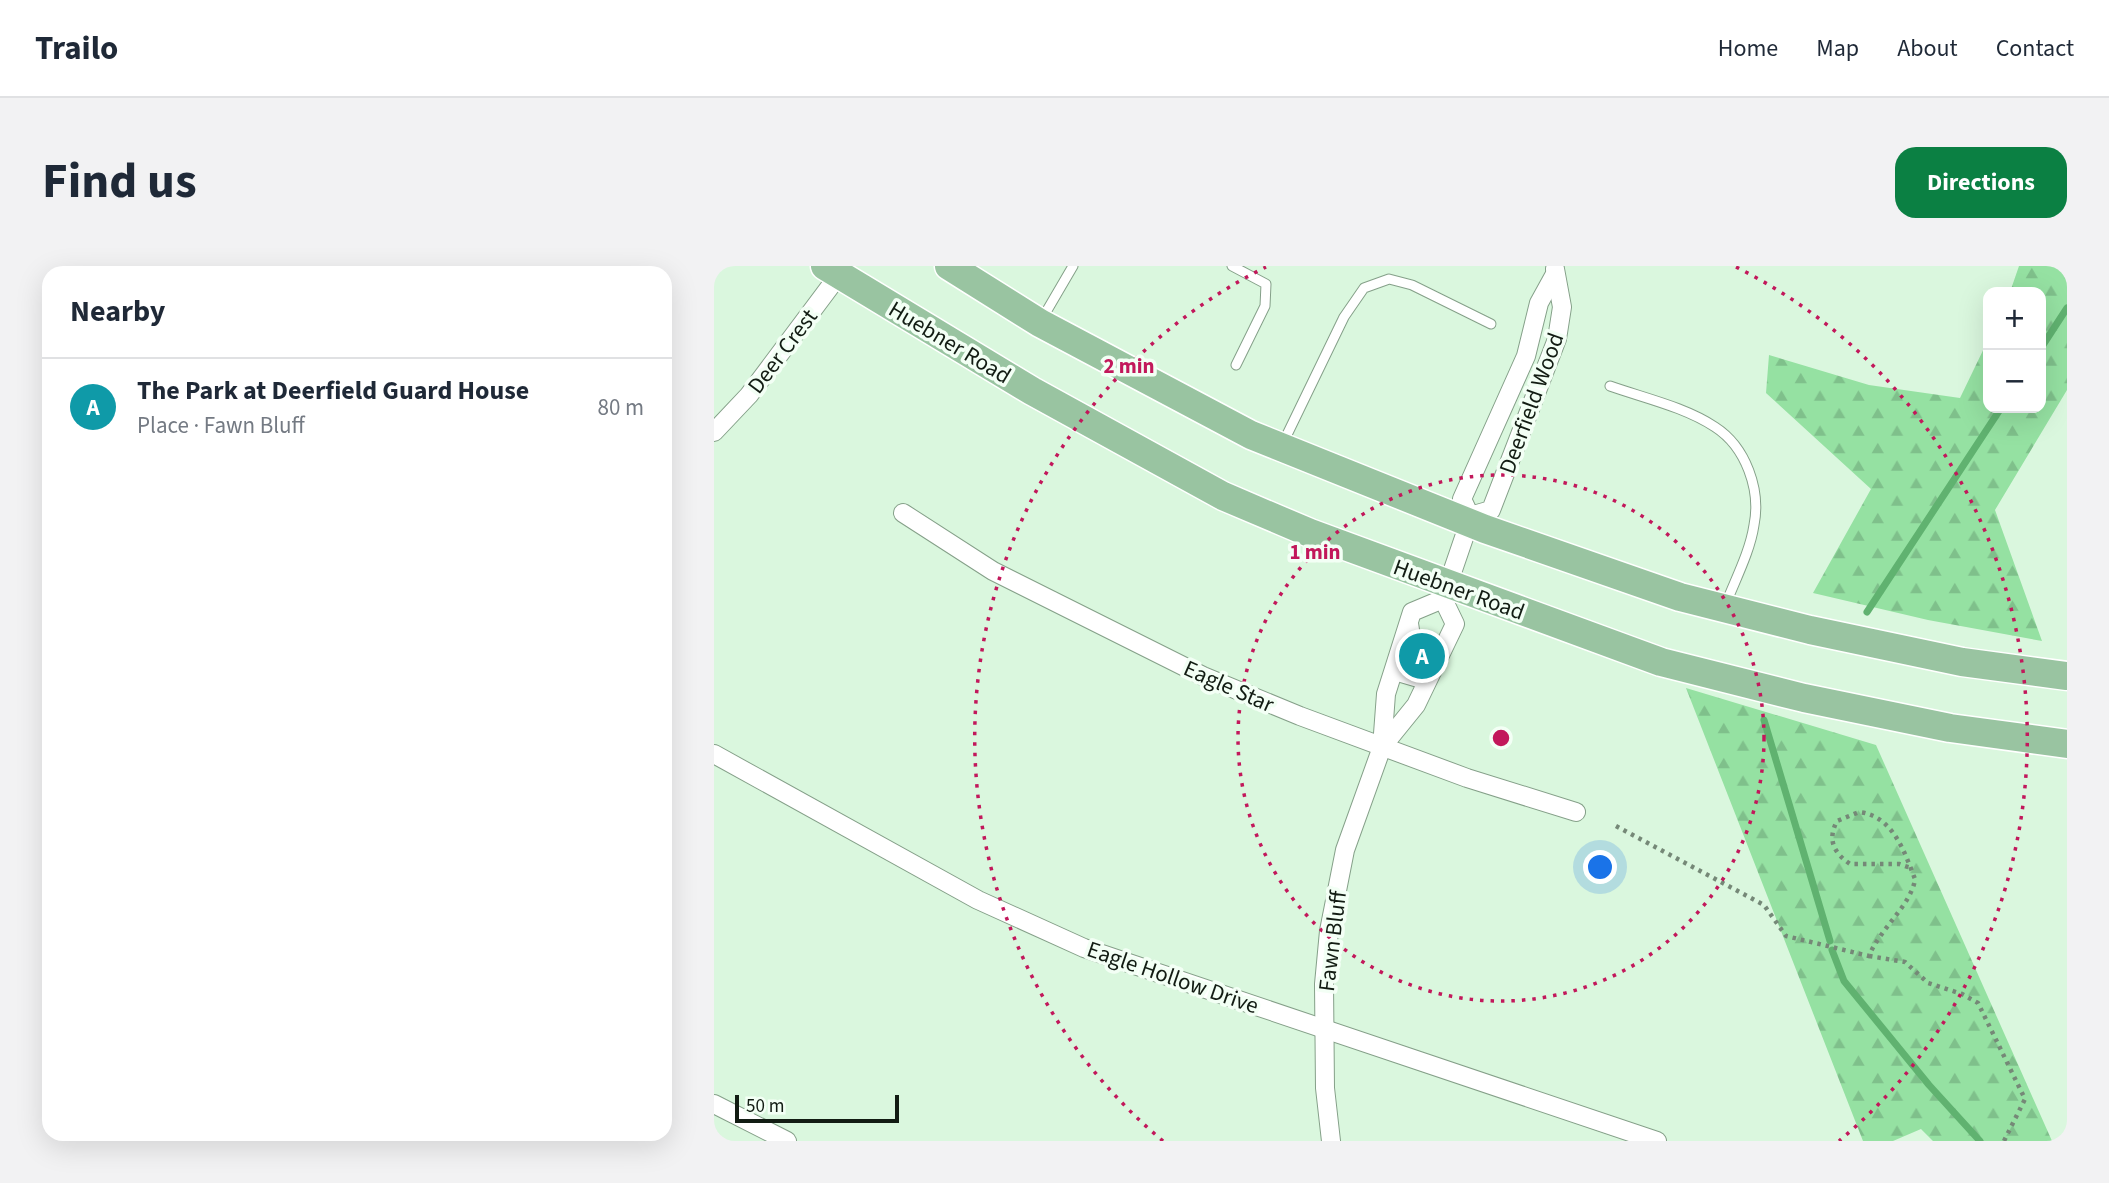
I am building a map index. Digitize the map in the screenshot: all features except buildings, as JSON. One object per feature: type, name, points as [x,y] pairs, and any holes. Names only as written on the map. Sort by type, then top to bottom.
[{"type":"main road","points":[[949,266],[1040,323],[1251,435],[1470,520],[1680,597],[1810,630],[1962,662],[2067,676]]},
{"type":"main road","name":"Huebner Road","points":[[836,269],[1032,391],[1223,496],[1446,592],[1661,662],[1804,698],[1950,729],[2067,744]]},
{"type":"street","name":"Deer Crest","points":[[714,431],[749,395],[836,269]]},
{"type":"street","name":"Deerfield Wood","points":[[1555,270],[1562,307],[1557,340],[1491,510],[1470,520],[1462,499],[1525,356],[1539,303],[1555,270]]},
{"type":"street","name":"Eagle Star","points":[[903,513],[993,570],[1203,676],[1466,778],[1576,812]]},
{"type":"street","points":[[1412,612],[1446,592],[1470,520]]},
{"type":"street","name":"Fawn Bluff","points":[[1382,747],[1416,705],[1454,624],[1446,592]]},
{"type":"street","name":"Fawn Bluff","points":[[1331,1141],[1325,1088],[1324,984],[1331,918],[1345,849],[1382,747],[1386,694],[1412,612]]},
{"type":"street","name":"Eagle Hollow Drive","points":[[714,754],[978,900],[1084,948],[1657,1141]]},
{"type":"street","points":[[714,1104],[788,1141]]},
{"type":"lane","points":[[1040,323],[1073,266]]},
{"type":"lane","points":[[1232,266],[1266,284],[1265,306],[1236,365]]},
{"type":"lane","points":[[1281,447],[1344,317],[1364,288],[1389,279],[1412,285],[1491,324]]},
{"type":"lane","points":[[1611,386],[1717,428],[1738,451],[1752,477],[1757,502],[1754,528],[1725,608]]},
{"type":"lane","points":[[1392,675],[1409,661],[1413,651],[1416,639],[1412,612]]},
{"type":"lane","points":[[1392,675],[1426,685]]},
{"type":"path","points":[[1869,956],[1882,930],[1914,887],[1911,868],[1883,819],[1859,812],[1837,821],[1832,830],[1835,851],[1850,864],[1899,864],[1911,868]]},
{"type":"path","points":[[1616,826],[1764,905],[1786,936],[1905,962],[1928,984],[1962,993],[1978,1003],[2025,1099],[2004,1141]]},
{"type":"green space","points":[[2019,266],[2067,266],[2067,390],[1995,510],[2042,641],[1928,620],[1813,593],[1871,489],[1766,393],[1769,355],[1869,385],[1960,398],[1983,350],[1983,413],[2046,413],[2046,287],[2012,287]]},
{"type":"green space","points":[[1686,688],[1876,745],[2052,1141],[1933,1141],[1921,1129],[1893,1141],[1863,1141]]},
{"type":"waterway","points":[[2046,340],[2067,308]]},
{"type":"waterway","points":[[1867,612],[1998,413]]},
{"type":"waterway","points":[[1764,720],[1830,941]]},
{"type":"waterway","points":[[1832,950],[1844,981],[1929,1085],[1980,1141]]},
{"type":"place","name":"The Park at Deerfield Guard House","points":[[1422,656]]}]
